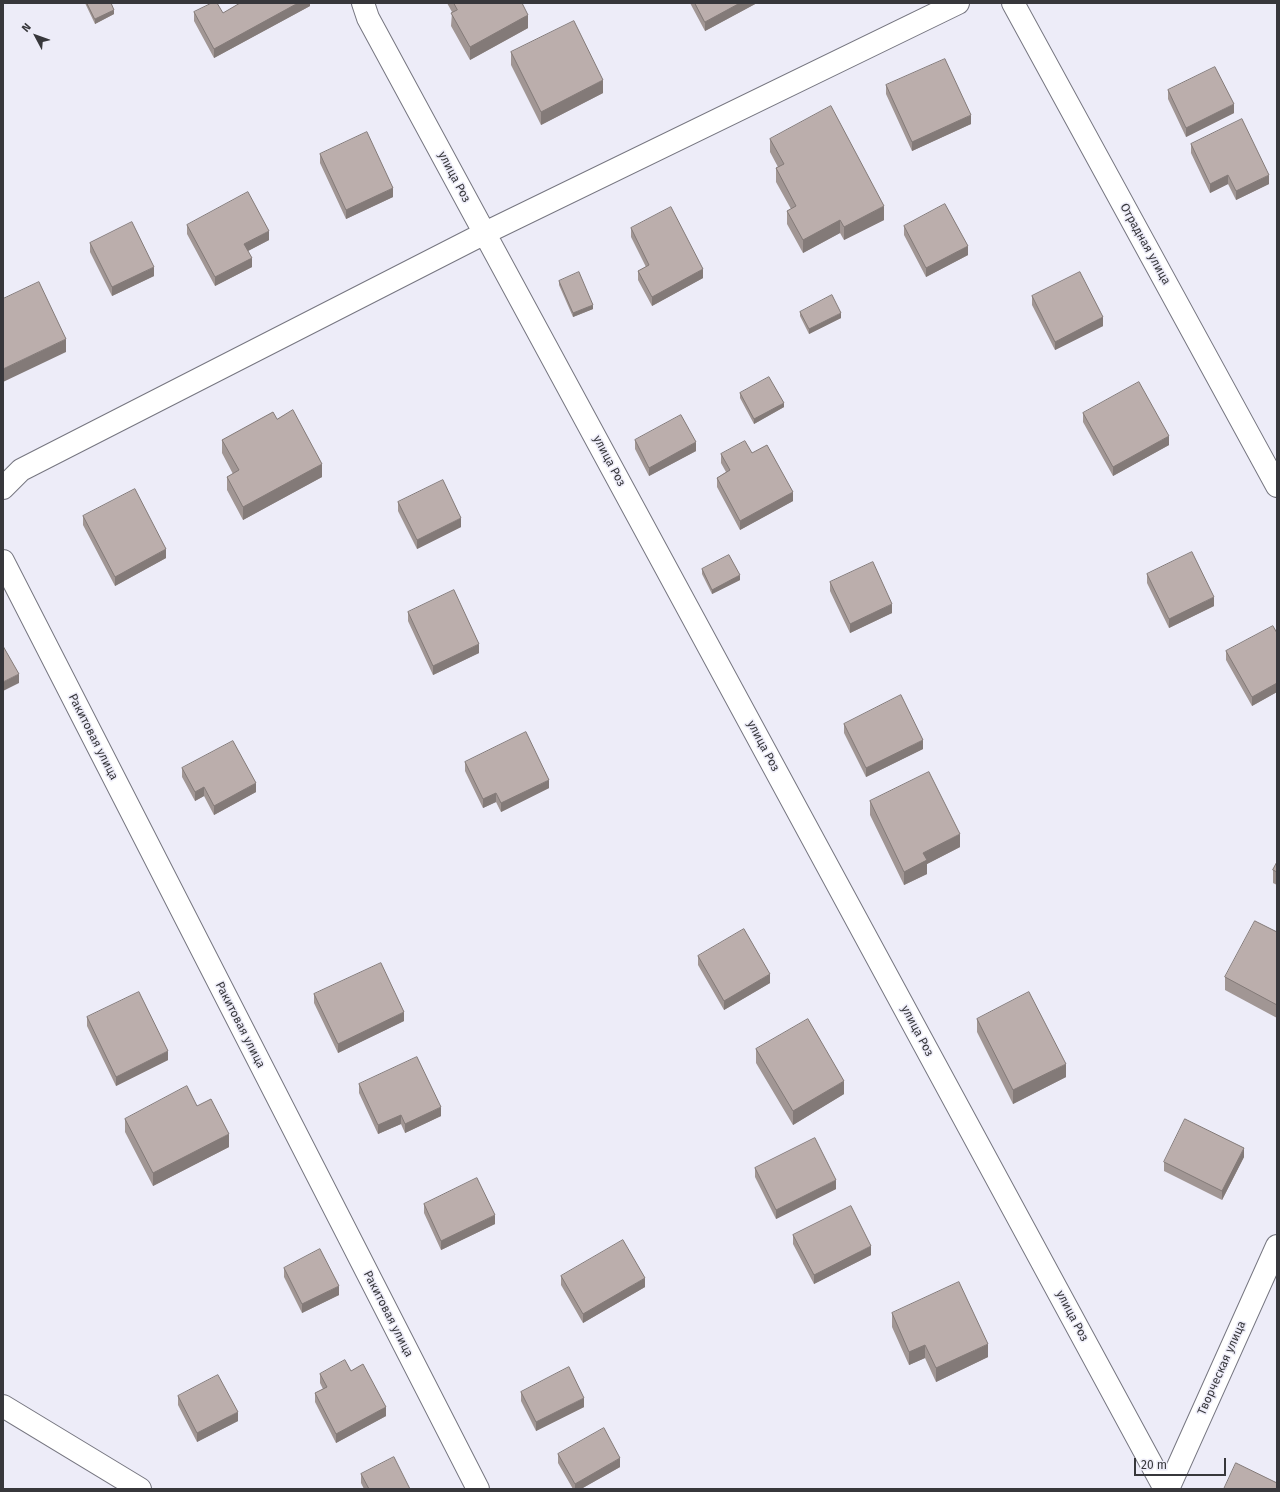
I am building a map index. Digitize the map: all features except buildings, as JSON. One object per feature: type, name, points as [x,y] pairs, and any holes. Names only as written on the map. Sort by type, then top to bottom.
[{"type":"street","name":"улица Роз","points":[[363,3],[368,18],[1166,1489]]},
{"type":"street","points":[[3,488],[21,470],[485,233],[958,3]]},
{"type":"street","name":"Отрадная улица","points":[[1012,3],[1277,486]]},
{"type":"street","name":"Ракитовая улица","points":[[3,561],[478,1489]]},
{"type":"street","name":"Творческая улица","points":[[1166,1489],[1277,1246]]},
{"type":"street","points":[[3,1406],[140,1489]]}]
